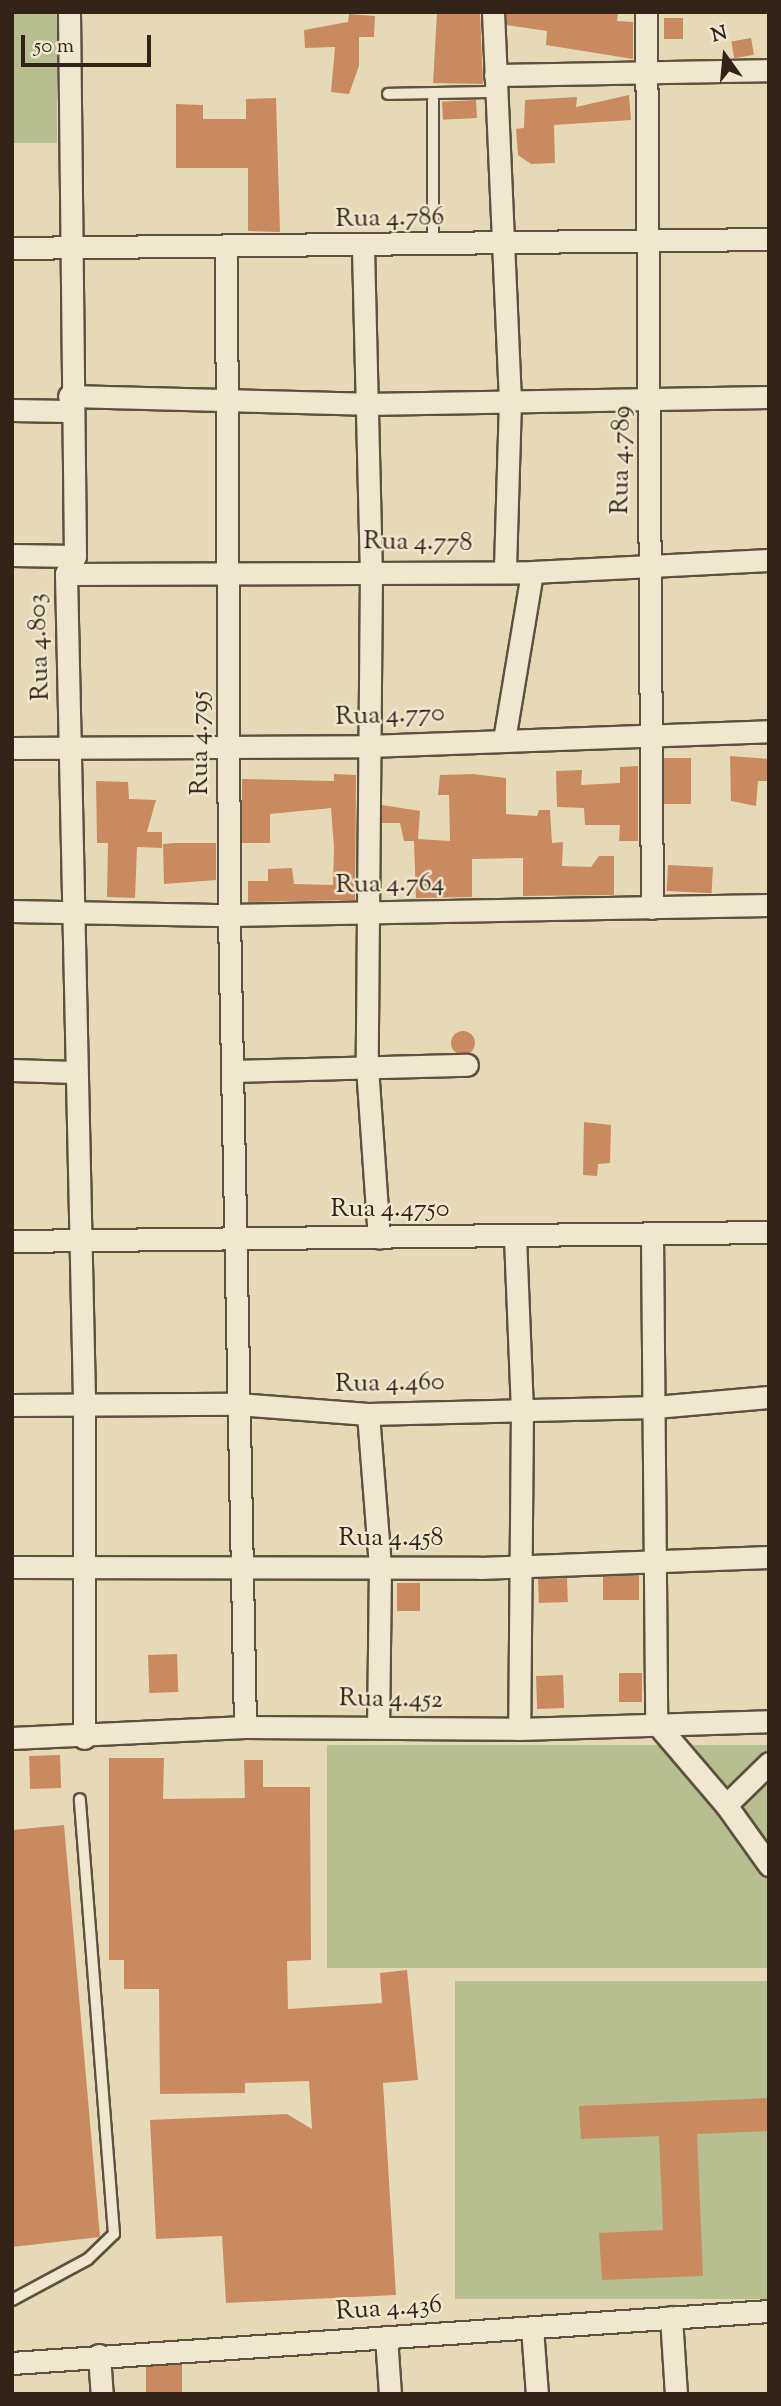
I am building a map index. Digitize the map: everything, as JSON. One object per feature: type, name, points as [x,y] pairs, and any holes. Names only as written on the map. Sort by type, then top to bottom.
[{"type":"street","name":"Rua 4.803","points":[[69,12],[72,910],[76,1241],[84,1401],[84,1738]]},
{"type":"street","points":[[493,12],[510,400],[505,572]]},
{"type":"street","name":"Rua 4.789","points":[[646,12],[651,245],[649,734],[652,908]]},
{"type":"street","points":[[495,83],[769,70]]},
{"type":"street","name":"Rua 4.786","points":[[12,248],[651,245],[769,239]]},
{"type":"street","name":"Rua 4.795","points":[[226,248],[229,915],[237,1404],[246,1727]]},
{"type":"street","points":[[363,248],[371,570],[367,1067],[379,1238]]},
{"type":"street","points":[[12,410],[69,404],[365,404],[769,397]]},
{"type":"street","name":"Rua 4.778","points":[[12,555],[70,565],[229,570],[505,572],[769,560]]},
{"type":"street","points":[[504,740],[532,572]]},
{"type":"street","name":"Rua 4.770","points":[[12,748],[368,746],[769,731]]},
{"type":"street","name":"Rua 4.764","points":[[12,911],[72,910],[229,915],[769,905]]},
{"type":"street","points":[[232,1071],[467,1065]]},
{"type":"street","points":[[12,1070],[74,1072]]},
{"type":"street","name":"Rua 4.4750","points":[[12,1241],[769,1233]]},
{"type":"street","points":[[652,1235],[658,1563],[656,1723],[726,1805],[769,1865]]},
{"type":"street","points":[[515,1237],[522,1408],[518,1565],[519,1729]]},
{"type":"street","name":"Rua 4.460","points":[[12,1405],[84,1401],[237,1404],[368,1414],[522,1408],[655,1407],[769,1398]]},
{"type":"street","points":[[368,1414],[380,1567],[378,1727]]},
{"type":"street","name":"Rua 4.458","points":[[12,1566],[380,1567],[658,1563],[769,1557]]},
{"type":"street","name":"Rua 4.452","points":[[12,1738],[84,1738],[246,1727],[519,1729],[769,1721]]},
{"type":"street","points":[[726,1805],[769,1763]]},
{"type":"street","name":"Rua 4.436","points":[[12,2363],[769,2311]]},
{"type":"street","points":[[671,2317],[676,2394]]},
{"type":"street","points":[[532,2328],[537,2394]]},
{"type":"street","points":[[386,2337],[390,2394]]},
{"type":"street","points":[[99,2355],[102,2394]]},
{"type":"lane","points":[[388,94],[495,83]]},
{"type":"lane","points":[[433,100],[433,247]]},
{"type":"lane","points":[[12,2300],[88,2259],[114,2234],[80,1799]]},
{"type":"green space","points":[[12,12],[57,12],[57,143],[12,143]]},
{"type":"green space","points":[[327,1745],[769,1745],[769,1968],[327,1968]]},
{"type":"green space","points":[[455,1981],[769,1981],[769,2299],[455,2299]]},
{"type":"building","points":[[437,12],[480,12],[483,84],[433,83]]},
{"type":"building","points":[[506,12],[618,12],[617,21],[633,22],[633,59],[546,45],[547,31],[507,25]]},
{"type":"building","points":[[349,14],[375,16],[374,37],[359,37],[359,66],[349,94],[331,92],[335,47],[305,48],[304,30],[348,22]]},
{"type":"building","points":[[664,18],[683,18],[683,39],[664,39]]},
{"type":"building","points":[[751,38],[754,55],[734,58],[731,41]]},
{"type":"building","points":[[629,95],[631,120],[554,125],[555,163],[531,164],[518,155],[516,129],[524,128],[525,100],[577,97],[576,107]]},
{"type":"building","points":[[276,98],[280,232],[248,231],[248,168],[176,168],[176,104],[203,105],[203,119],[246,119],[246,99]]},
{"type":"building","points":[[476,100],[477,118],[443,120],[442,102]]},
{"type":"building","points":[[730,756],[769,759],[769,781],[758,781],[756,806],[731,801]]},
{"type":"building","points":[[664,758],[691,758],[691,804],[664,804]]},
{"type":"building","points":[[638,766],[638,841],[619,841],[620,825],[585,825],[584,808],[557,807],[556,771],[582,770],[581,785],[620,783],[620,767]]},
{"type":"building","points":[[334,774],[356,775],[355,900],[248,902],[248,881],[268,881],[268,869],[292,868],[294,884],[333,885],[334,848],[331,808],[270,814],[270,843],[242,843],[242,779],[334,781]]},
{"type":"building","points":[[473,774],[506,778],[506,814],[537,816],[539,810],[550,810],[552,843],[563,842],[562,866],[591,867],[599,856],[614,856],[614,895],[523,896],[523,858],[472,859],[472,897],[416,898],[414,841],[404,841],[400,823],[382,823],[382,805],[420,811],[418,839],[450,841],[449,795],[438,795],[440,775]]},
{"type":"building","points":[[96,781],[128,782],[129,799],[156,800],[147,832],[162,832],[162,848],[137,847],[135,898],[107,897],[108,843],[97,843]]},
{"type":"building","points":[[216,843],[216,880],[164,884],[163,844]]},
{"type":"building","points":[[668,865],[713,867],[712,893],[667,891]]},
{"type":"building","points":[[463,1031],[472,1034],[475,1043],[472,1052],[463,1055],[454,1052],[451,1043],[454,1034]]},
{"type":"building","points":[[584,1122],[611,1125],[610,1163],[598,1164],[597,1176],[583,1175]]},
{"type":"building","points":[[603,1575],[639,1575],[639,1600],[603,1600]]},
{"type":"building","points":[[567,1578],[568,1602],[539,1603],[538,1579]]},
{"type":"building","points":[[397,1583],[420,1583],[420,1611],[397,1611]]},
{"type":"building","points":[[177,1654],[178,1692],[149,1693],[148,1655]]},
{"type":"building","points":[[619,1673],[642,1673],[642,1702],[619,1702]]},
{"type":"building","points":[[563,1675],[564,1708],[537,1709],[536,1676]]},
{"type":"building","points":[[60,1755],[61,1788],[30,1789],[29,1756]]},
{"type":"building","points":[[109,1758],[164,1758],[163,1799],[245,1798],[244,1760],[263,1760],[263,1787],[310,1787],[311,1960],[287,1961],[288,2009],[382,2003],[380,1973],[407,1970],[418,2080],[383,2083],[396,2295],[226,2303],[222,2236],[156,2239],[150,2120],[287,2114],[312,2129],[309,2081],[245,2083],[245,2093],[160,2094],[159,1989],[124,1989],[124,1960],[109,1960]]},
{"type":"building","points":[[64,1825],[100,2237],[12,2247],[12,1830]]},
{"type":"building","points":[[769,2098],[769,2131],[697,2134],[703,2276],[602,2280],[599,2233],[663,2230],[659,2136],[581,2139],[579,2106]]},
{"type":"building","points":[[146,2365],[182,2365],[182,2394],[146,2394]]}]
